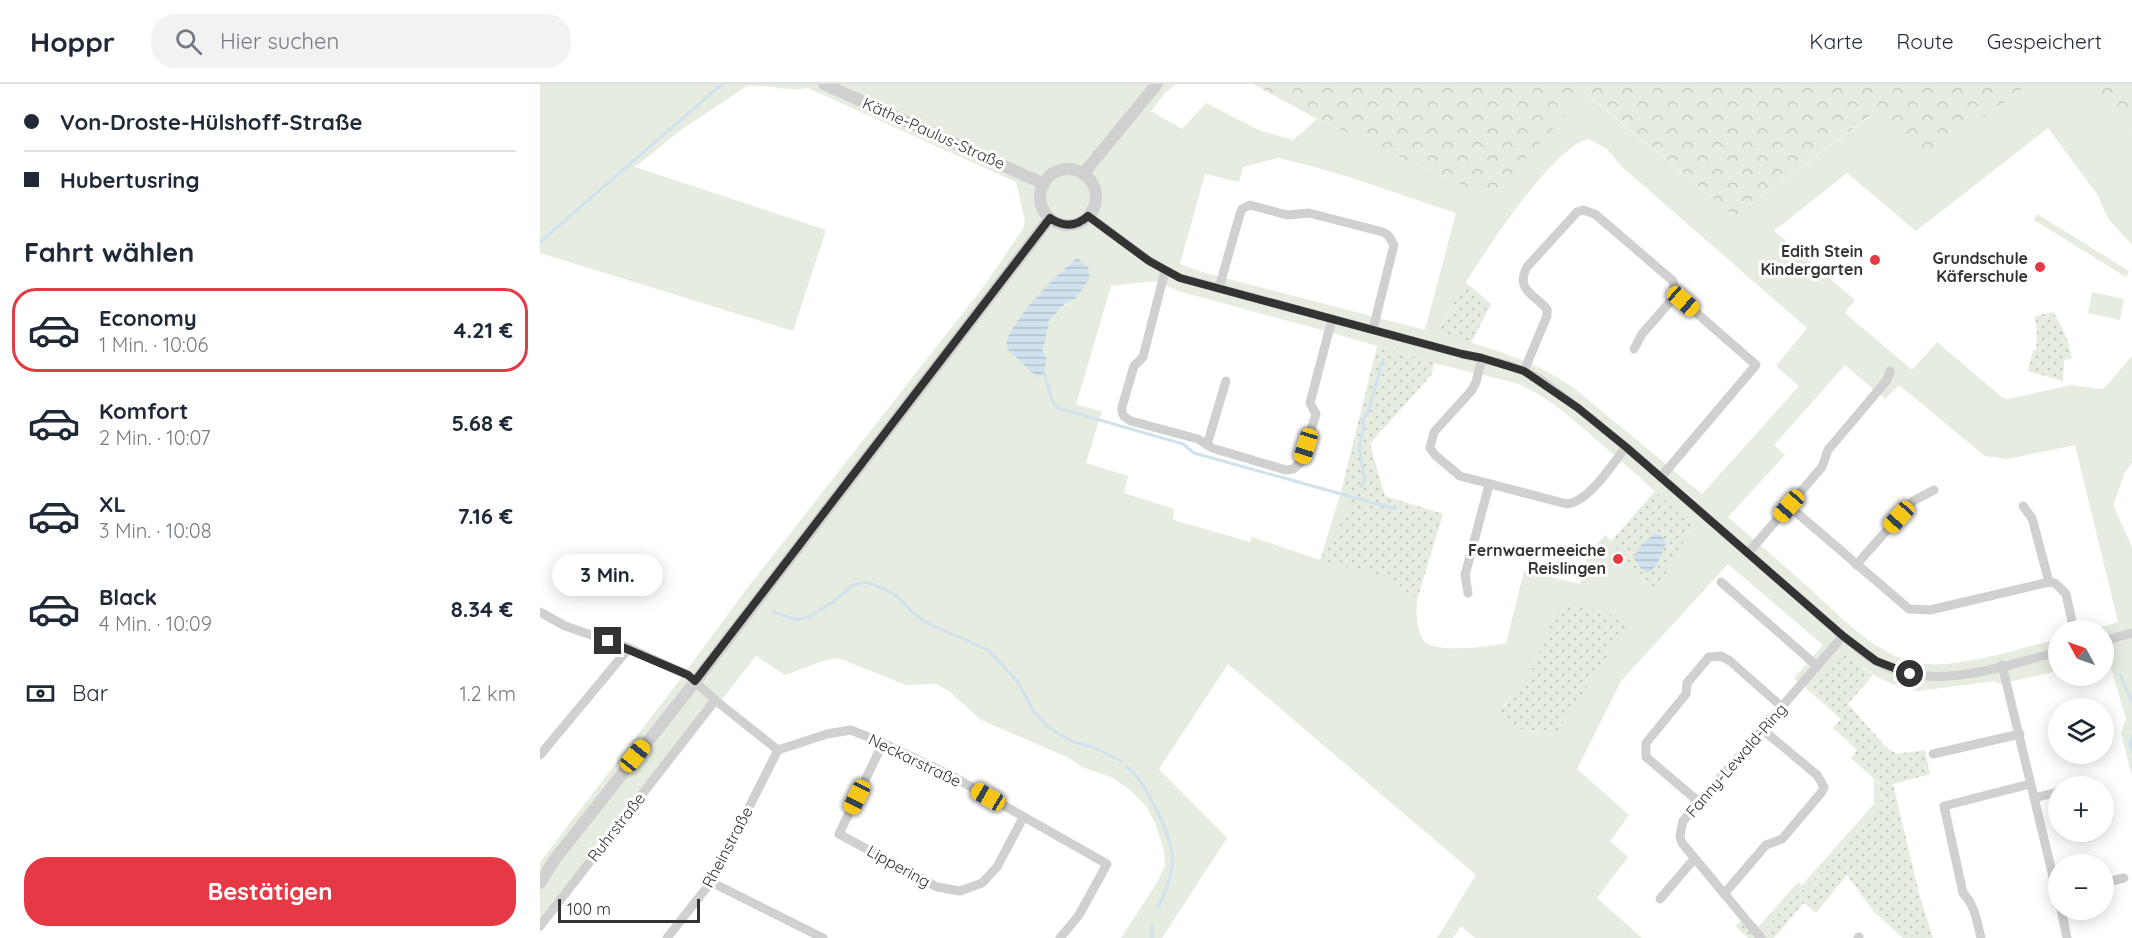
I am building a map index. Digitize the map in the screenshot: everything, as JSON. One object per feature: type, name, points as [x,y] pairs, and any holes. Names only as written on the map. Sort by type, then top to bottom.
[{"type":"street","name":"Käthe-Paulus-Straße","points":[[824,84],[1044,184]]},
{"type":"street","points":[[1083,174],[1158,84]]},
{"type":"street","points":[[1069,170],[1083,174],[1092,183],[1095,192],[1095,202],[1088,216],[1075,224],[1066,225],[1050,218],[1040,201],[1044,184],[1059,171],[1069,170]]},
{"type":"street","points":[[1220,288],[1240,214],[1246,206],[1250,205],[1287,215],[1309,213],[1383,232],[1389,235],[1394,245],[1373,329]]},
{"type":"street","points":[[1524,371],[1547,316],[1547,309],[1525,289],[1522,276],[1527,267],[1577,212],[1583,210],[1595,214],[1673,281],[1676,295],[1756,365],[1661,477]]},
{"type":"street","points":[[1088,216],[1166,271],[1195,283],[1524,371],[1578,408],[1626,447],[1843,636],[1876,661],[1910,674],[1949,676],[2048,654]]},
{"type":"street","points":[[540,883],[555,859],[695,681],[1050,218]]},
{"type":"street","points":[[1166,271],[1143,357],[1134,366],[1121,412],[1124,417],[1131,421],[1198,439],[1207,445],[1286,470],[1296,467],[1301,462],[1316,414],[1310,403],[1332,319]]},
{"type":"street","points":[[1634,349],[1642,334],[1676,295]]},
{"type":"street","points":[[1482,358],[1472,390],[1434,432],[1430,448],[1460,477],[1574,504],[1586,496],[1626,447]]},
{"type":"street","points":[[1748,553],[1822,467],[1828,450],[1887,380],[1890,371]]},
{"type":"street","points":[[1207,445],[1226,381]]},
{"type":"street","points":[[1468,593],[1465,575],[1489,485]]},
{"type":"street","points":[[1856,565],[1913,501],[1934,490]]},
{"type":"street","points":[[1789,506],[1909,609],[1930,610],[2049,582],[2055,583],[2066,594],[2072,620]]},
{"type":"street","points":[[2023,506],[2032,518],[2049,582]]},
{"type":"street","points":[[1721,582],[1817,666]]},
{"type":"street","points":[[541,614],[565,626],[629,648],[688,675],[715,700],[778,750]]},
{"type":"street","points":[[2114,637],[2132,633]]},
{"type":"street","name":"Fanny-Lewald-Ring","points":[[1761,938],[1682,843],[1680,828],[1699,802],[1843,636]]},
{"type":"street","points":[[540,755],[629,648]]},
{"type":"street","points":[[1699,802],[1646,757],[1645,750],[1646,743],[1686,694],[1687,683],[1709,657],[1721,656],[1730,661],[1782,708]]},
{"type":"street","points":[[2002,665],[2048,854]]},
{"type":"street","name":"Ruhrstraße","points":[[540,926],[715,700]]},
{"type":"street","name":"Neckarstraße","points":[[778,750],[827,734],[851,730],[952,776],[1107,864],[1079,915],[1060,938]]},
{"type":"street","points":[[1724,894],[1766,845],[1782,839],[1824,787],[1817,775],[1763,730]]},
{"type":"street","points":[[1933,754],[2020,734]]},
{"type":"street","name":"Lippering","points":[[883,743],[839,834],[937,887],[960,891],[982,883],[997,867],[1023,818]]},
{"type":"street","name":"Rheinstraße","points":[[667,938],[711,882],[778,750]]},
{"type":"street","points":[[1981,938],[1973,907],[1963,893],[1944,806],[2030,784]]},
{"type":"street","points":[[2034,798],[2048,794]]},
{"type":"street","points":[[1660,899],[1694,859]]},
{"type":"street","points":[[2114,880],[2124,878]]},
{"type":"street","points":[[711,882],[823,938]]},
{"type":"street","points":[[2063,920],[2067,938]]},
{"type":"green space","points":[[540,84],[1176,84],[1166,92],[1151,111],[1182,129],[1206,103],[1261,131],[1293,140],[1317,119],[1490,198],[1585,93],[1735,217],[1872,115],[1928,159],[2029,84],[2081,84],[2132,136],[2132,245],[2109,220],[2097,194],[2048,128],[1916,231],[1847,173],[1774,231],[1855,300],[1845,313],[1912,370],[1937,342],[2003,398],[2008,399],[2071,385],[2102,389],[2132,356],[2132,463],[2125,472],[2114,507],[2132,547],[2132,776],[2121,733],[2126,719],[2114,678],[2114,623],[2118,622],[2075,445],[2008,459],[1985,456],[1899,385],[1885,399],[1845,365],[1774,445],[1785,455],[1728,517],[1862,636],[1893,655],[1928,664],[1958,663],[2048,642],[2048,673],[1999,684],[1994,681],[1919,691],[1890,683],[1847,656],[1837,657],[1809,691],[1794,678],[1823,645],[1728,564],[1621,681],[1577,769],[1629,815],[1610,841],[1628,857],[1597,898],[1642,938],[1475,938],[1461,926],[1453,938],[1437,938],[1476,875],[1228,664],[1159,769],[1227,838],[1162,938],[1121,938],[1158,881],[1165,865],[1164,851],[1156,825],[1146,806],[1129,789],[1111,777],[1082,767],[1069,758],[981,720],[950,692],[937,684],[906,685],[838,658],[785,675],[756,656],[540,933],[540,862],[745,591],[984,286],[1023,229],[1025,221],[1016,182],[808,88],[747,86],[681,130],[635,167],[826,230],[793,331],[540,253]],"holes":[[[1589,139],[1607,149],[1621,166],[1807,328],[1776,366],[1799,386],[1702,494],[1575,389],[1559,379],[1509,355],[1437,333],[1482,256],[1528,193],[1551,166],[1572,147]],[[1278,158],[1346,176],[1456,213],[1425,330],[1205,273],[1180,264],[1205,174],[1239,182],[1243,167]],[[1077,258],[1075,299],[1060,309],[1045,332],[1043,340],[1047,358],[1022,362],[1015,357],[1007,340],[1026,310],[1065,267]],[[1155,281],[1182,292],[1434,363],[1516,383],[1549,401],[1579,424],[1694,528],[1645,579],[1633,570],[1605,535],[1588,554],[1580,584],[1524,571],[1506,643],[1452,648],[1431,645],[1425,642],[1420,633],[1417,622],[1417,600],[1392,580],[1381,576],[1339,529],[1351,505],[1351,499],[1341,492],[1320,560],[1252,537],[1250,542],[1173,520],[1174,509],[1124,493],[1128,476],[1086,463],[1102,411],[1076,405],[1111,286]],[[1558,609],[1625,627],[1558,731],[1531,732],[1506,721],[1503,706],[1519,690],[1531,673],[1550,630],[1551,620]]]},
{"type":"green space","points":[[1253,84],[2029,84],[1928,159],[1871,115],[1735,217],[1586,93],[1490,198],[1317,119]]},
{"type":"green space","points":[[2081,84],[2132,84],[2132,136]]},
{"type":"green space","points":[[2037,214],[2129,271],[2126,277],[2034,220]]},
{"type":"green space","points":[[1465,282],[1491,304],[1471,343],[1437,333]]},
{"type":"green space","points":[[2092,292],[2124,299],[2120,320],[2088,313]]},
{"type":"green space","points":[[2053,312],[2065,334],[2072,359],[2064,360],[2063,381],[2028,371],[2033,350],[2036,350],[2035,316]]},
{"type":"green space","points":[[1377,346],[1434,363],[1432,374],[1370,444],[1385,496],[1443,514],[1417,600],[1392,580],[1320,560],[1351,505],[1351,499],[1341,492]]},
{"type":"green space","points":[[1655,491],[1694,528],[1656,589],[1635,574],[1611,541]]},
{"type":"green space","points":[[1568,602],[1627,620],[1626,627],[1558,731],[1542,732],[1517,728],[1504,718],[1501,711],[1531,673],[1550,630],[1551,620],[1558,609]]},
{"type":"green space","points":[[1847,656],[1873,675],[1848,704],[1886,747],[1896,754],[1925,750],[1930,774],[1893,784],[1919,893],[1933,938],[1903,938],[1874,912],[1847,875],[1816,913],[1804,903],[1774,938],[1748,938],[1735,926],[1746,915],[1764,931],[1795,895],[1807,888],[1881,802],[1879,783],[1851,758],[1857,750],[1833,728],[1841,719],[1809,691],[1837,657]]},
{"type":"green space","points":[[1874,779],[1879,784],[1881,802],[1879,807],[1807,888],[1795,895],[1763,932],[1758,927],[1798,882],[1802,885],[1874,804]]},
{"type":"water","points":[[1077,258],[1088,267],[1090,278],[1075,299],[1065,304],[1049,321],[1043,350],[1047,358],[1044,374],[1037,377],[1008,350],[1007,340],[1018,320],[1037,296]]},
{"type":"water","points":[[1655,533],[1662,536],[1666,543],[1658,563],[1650,572],[1644,572],[1634,559],[1639,547]]},
{"type":"waterway","points":[[540,242],[722,84]]},
{"type":"waterway","points":[[1361,487],[1365,480],[1359,448],[1364,425],[1362,419],[1368,413],[1383,359]]},
{"type":"waterway","points":[[1044,374],[1053,402],[1058,408],[1183,444],[1194,453],[1395,509]]},
{"type":"waterway","points":[[773,612],[797,620],[809,617],[833,602],[853,585],[866,582],[884,589],[898,597],[925,622],[988,650],[1018,682],[1034,712],[1049,728],[1073,742],[1093,747],[1121,761]]},
{"type":"waterway","points":[[2120,675],[2132,701]]},
{"type":"waterway","points":[[2132,737],[2130,744],[2132,751]]},
{"type":"waterway","points":[[1127,767],[1137,776],[1147,792],[1163,823],[1171,847],[1172,868],[1158,907]]},
{"type":"waterway","points":[[1152,925],[1152,938]]},
{"type":"place","name":"Edith Stein Kindergarten","points":[[1875,260]]},
{"type":"place","name":"Grundschule Käferschule","points":[[2040,267]]},
{"type":"place","name":"Fernwaermeeiche Reislingen","points":[[1618,559]]},
{"type":"route","points":[[608,641],[688,675],[695,681],[1050,218],[1066,225],[1083,221],[1088,216],[1149,261],[1180,278],[1524,371],[1578,408],[1626,447],[1843,636],[1876,661],[1910,674]]}]
